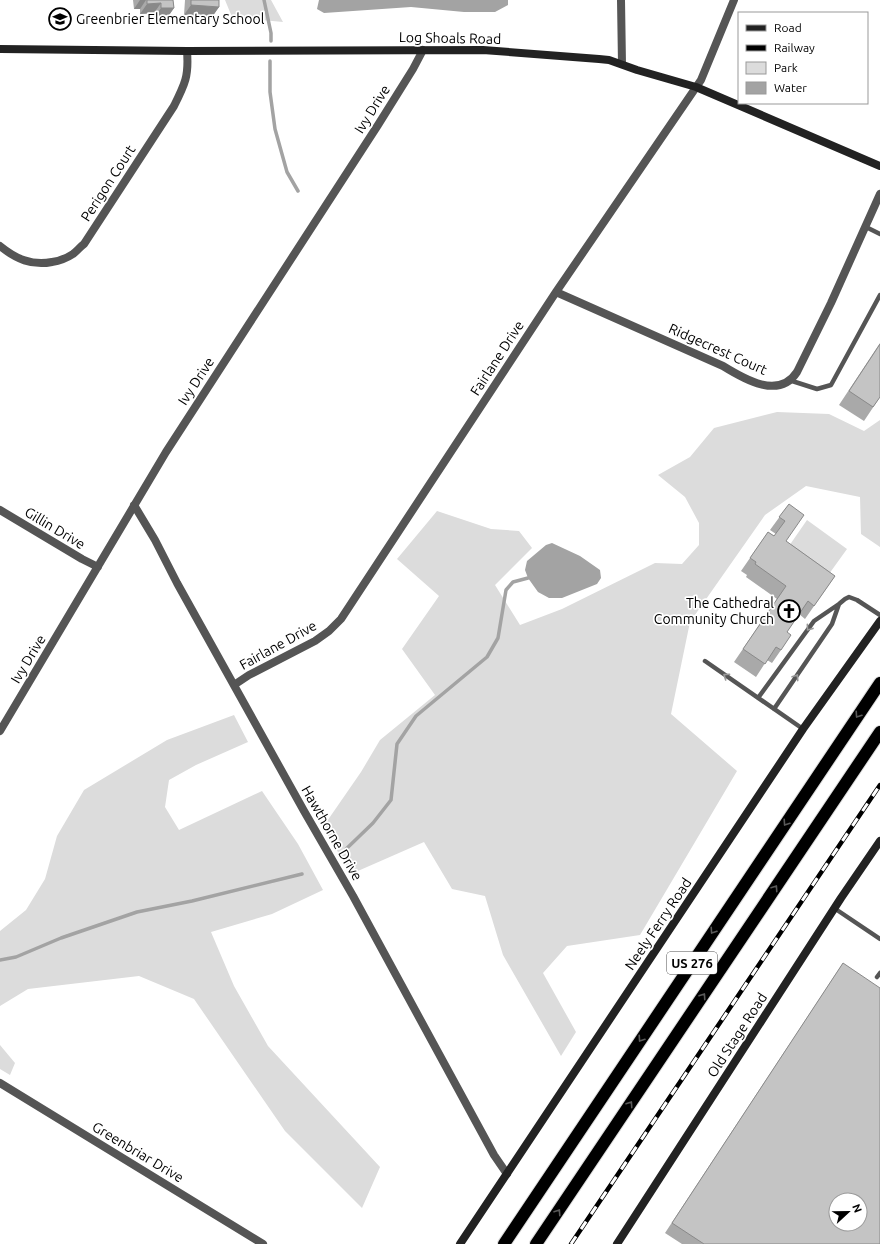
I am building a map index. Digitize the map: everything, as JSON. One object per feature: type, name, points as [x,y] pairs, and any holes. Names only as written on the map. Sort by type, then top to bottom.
[{"type":"highway","name":"US 276","points":[[504,1244],[880,683]]},
{"type":"highway","name":"US 276","points":[[536,1244],[880,732]]},
{"type":"street","points":[[621,0],[622,64]]},
{"type":"street","name":"Fairlane Drive","points":[[234,685],[249,675],[315,641],[329,631],[341,619],[556,292],[696,87],[708,64],[734,0]]},
{"type":"street","name":"Log Shoals Road","points":[[0,49],[187,51],[483,50],[599,58],[696,87],[880,166]]},
{"type":"street","name":"Ivy Drive","points":[[0,732],[134,505],[195,407],[378,125],[413,69],[423,50]]},
{"type":"street","name":"Perigon Court","points":[[0,246],[10,254],[26,261],[41,264],[58,261],[72,255],[84,244],[174,106],[184,88],[188,68],[187,51]]},
{"type":"street","points":[[789,380],[797,372],[828,310],[879,197]]},
{"type":"street","name":"Ridgecrest Court","points":[[556,292],[723,366],[742,377],[771,386],[779,385],[789,380]]},
{"type":"street","name":"Hawthorne Drive","points":[[134,505],[155,540],[304,811],[353,896],[494,1155],[507,1174]]},
{"type":"street","name":"Gillin Drive","points":[[0,510],[98,567]]},
{"type":"street","name":"Neely Ferry Road","points":[[460,1244],[803,729],[880,620]]},
{"type":"street","name":"Old Stage Road","points":[[617,1244],[834,908],[880,841]]},
{"type":"street","name":"Greenbriar Drive","points":[[0,1083],[263,1244]]},
{"type":"lane","points":[[866,227],[880,234]]},
{"type":"lane","points":[[789,380],[817,389],[830,385],[880,295]]},
{"type":"lane","points":[[758,698],[814,621],[844,599],[849,597],[857,600],[880,615]]},
{"type":"lane","points":[[774,709],[832,624],[839,604]]},
{"type":"lane","points":[[705,661],[803,729]]},
{"type":"lane","points":[[834,908],[880,939]]},
{"type":"green space","points":[[225,0],[271,0],[283,22],[232,17]]},
{"type":"green space","points":[[777,412],[829,414],[864,431],[880,420],[880,547],[861,534],[860,497],[806,486],[765,515],[690,622],[671,714],[737,771],[640,935],[567,946],[543,973],[576,1032],[561,1056],[503,955],[485,896],[452,889],[424,842],[351,874],[323,827],[361,772],[380,740],[435,695],[402,649],[439,596],[397,559],[437,511],[491,529],[519,531],[532,548],[495,585],[520,625],[562,609],[655,563],[682,564],[699,545],[699,523],[685,497],[658,475],[690,457],[714,428]]},
{"type":"green space","points":[[807,520],[847,549],[829,574],[789,546]]},
{"type":"green space","points":[[234,715],[248,742],[196,765],[169,780],[165,807],[179,830],[262,791],[298,844],[323,890],[272,914],[211,932],[234,986],[268,1046],[380,1167],[362,1208],[285,1131],[194,999],[139,976],[28,989],[0,1006],[0,931],[26,910],[45,879],[57,836],[84,790],[167,740]]},
{"type":"green space","points":[[0,1045],[15,1063],[10,1075],[0,1069]]},
{"type":"water","points":[[319,0],[508,0],[508,5],[495,12],[464,12],[411,7],[324,13],[317,9]]},
{"type":"water","points":[[552,543],[580,556],[600,570],[601,578],[597,584],[562,598],[549,598],[538,592],[528,578],[525,570],[527,561],[546,545]]},
{"type":"building","points":[[147,0],[173,0],[174,8],[161,8],[161,3],[147,4]]},
{"type":"building","points":[[191,0],[219,0],[219,7],[191,5]]},
{"type":"building","points":[[880,344],[880,397],[873,407],[849,391]]},
{"type":"building","name":"The Cathedral Community Church","points":[[789,504],[804,515],[786,541],[835,576],[814,606],[808,601],[787,632],[791,635],[781,650],[776,647],[765,664],[743,649],[786,586],[755,564],[756,562],[750,558],[768,532],[774,536],[785,521],[779,517]]},
{"type":"building","points":[[843,963],[880,988],[880,1244],[704,1244],[672,1223]]},
{"type":"waterway","points":[[264,0],[271,33],[271,41]]},
{"type":"waterway","points":[[270,61],[270,92],[275,129],[287,172],[298,191]]},
{"type":"waterway","points":[[343,852],[373,823],[391,800],[397,744],[416,716],[487,657],[498,638],[506,590],[513,582],[528,578]]},
{"type":"waterway","points":[[0,960],[16,957],[61,938],[137,912],[192,901],[302,874]]},
{"type":"railway","points":[[571,1244],[880,785]]},
{"type":"place","name":"Greenbrier Elementary School","points":[[60,19]]},
{"type":"place","name":"The Cathedral Community Church","points":[[789,611]]}]
